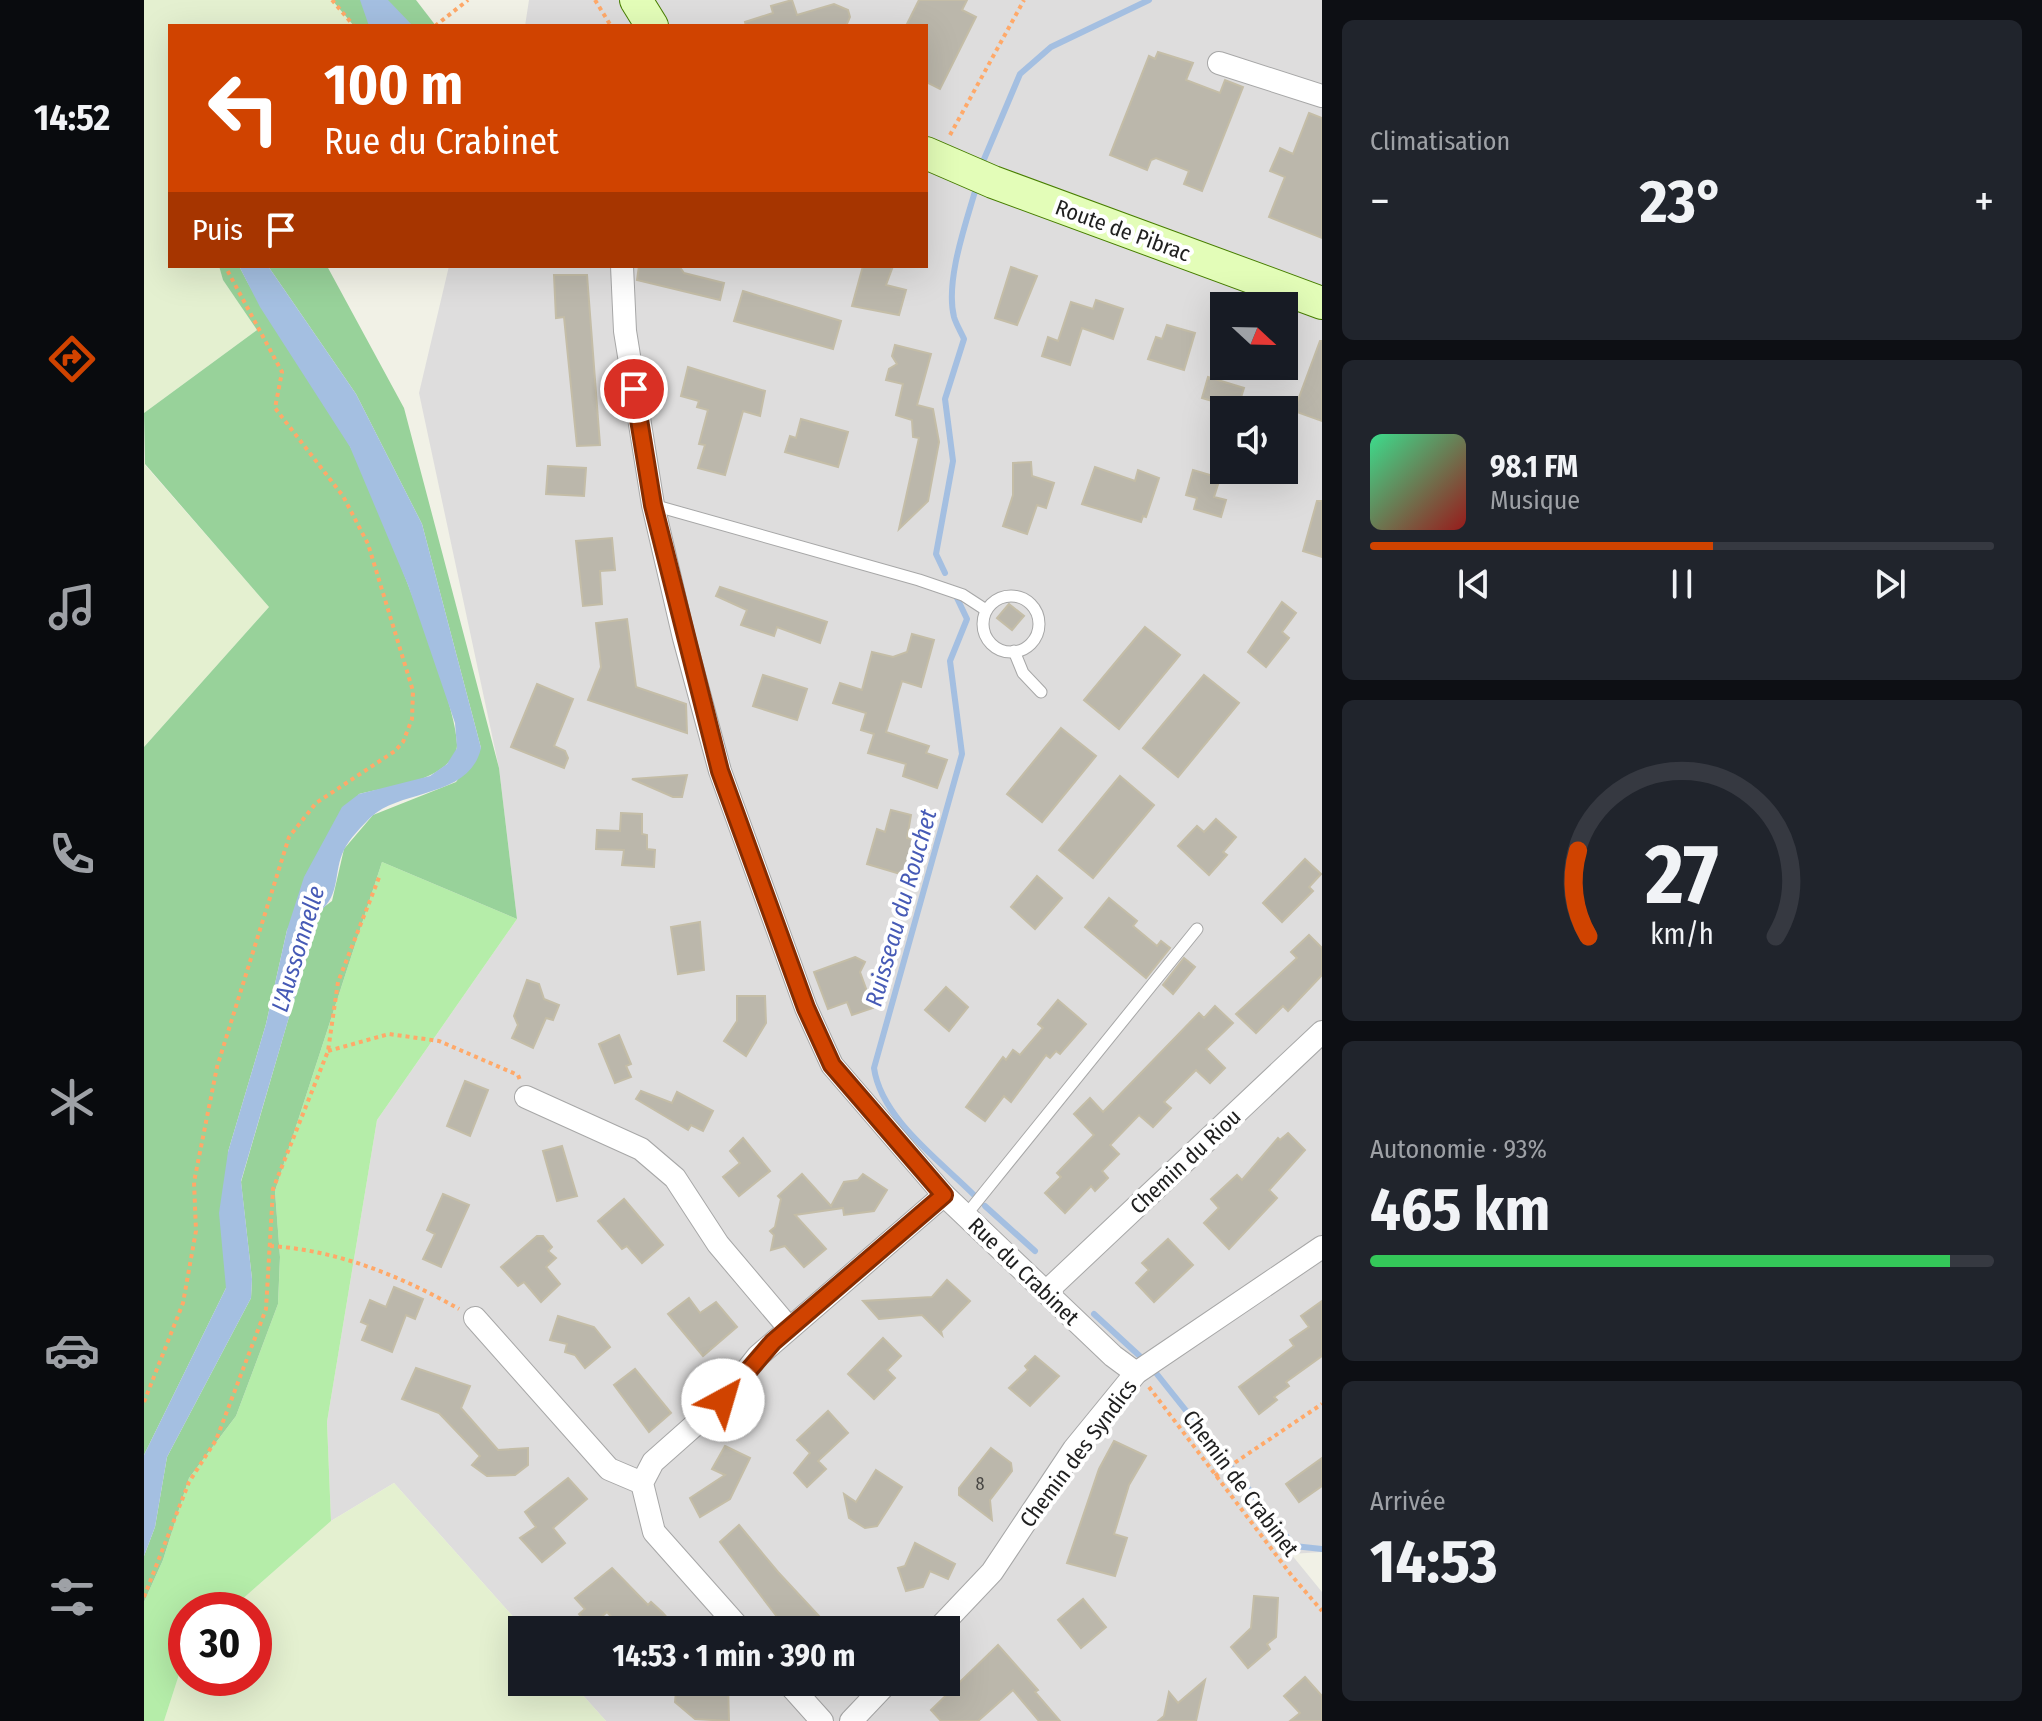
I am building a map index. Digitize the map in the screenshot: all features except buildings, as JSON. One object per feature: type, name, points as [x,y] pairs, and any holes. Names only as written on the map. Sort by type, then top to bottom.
[{"type":"main road","name":"Route de Pibrac","points":[[932,155],[980,176],[1322,303]]},
{"type":"street","points":[[1219,63],[1322,96]]},
{"type":"street","name":"Rue du Crabinet","points":[[622,268],[625,331],[653,505],[720,771],[806,1008],[832,1065],[944,1195],[1113,1356],[1144,1368]]},
{"type":"street","name":"Chemin du Riou","points":[[1047,1291],[1322,1032]]},
{"type":"street","points":[[526,1097],[641,1149],[675,1178],[718,1244],[789,1328]]},
{"type":"street","points":[[729,1616],[654,1532],[642,1483],[653,1462],[723,1400],[758,1356],[944,1195]]},
{"type":"street","name":"Chemin des Syndics","points":[[950,1616],[992,1572],[1074,1449],[1144,1368],[1322,1247]]},
{"type":"street","points":[[475,1318],[609,1469],[642,1483]]},
{"type":"street","points":[[800,1696],[822,1721]]},
{"type":"street","points":[[851,1721],[875,1696]]},
{"type":"lane","points":[[653,505],[919,580],[963,595],[986,610]]},
{"type":"lane","points":[[1014,596],[1030,603],[1039,627],[1036,636],[1023,649],[1014,651],[1005,651],[990,641],[984,624],[986,610],[996,600],[1014,596]]},
{"type":"lane","points":[[1014,651],[1023,673],[1041,692]]},
{"type":"lane","points":[[966,1215],[1197,929]]},
{"type":"path","points":[[332,0],[352,24]]},
{"type":"path","points":[[438,24],[468,0]]},
{"type":"path","points":[[595,0],[610,24]]},
{"type":"path","points":[[932,155],[1024,0]]},
{"type":"path","points":[[144,1402],[183,1303],[196,1231],[194,1182],[217,1067],[289,837],[316,803],[395,751],[403,742],[415,704],[368,544],[343,496],[275,408],[282,372],[278,360],[226,268]]},
{"type":"path","points":[[144,1597],[189,1482],[216,1440],[266,1309],[273,1189],[328,1051],[338,982],[380,875]]},
{"type":"path","points":[[328,1051],[389,1034],[439,1041],[518,1075],[526,1097]]},
{"type":"path","points":[[270,1246],[308,1248],[346,1259],[434,1295],[475,1318]]},
{"type":"path","name":"Chemin de Crabinet","points":[[1144,1368],[1217,1474],[1322,1611]]},
{"type":"path","points":[[1217,1474],[1322,1404]]},
{"type":"shaded area","points":[[529,0],[1322,0],[1322,1552],[1291,1554],[1322,1592],[1322,1721],[606,1721],[584,1696],[960,1696],[960,1616],[513,1616],[394,1483],[331,1521],[327,1422],[377,1120],[517,919],[499,768],[419,393],[449,268],[928,268],[928,24],[525,24]]},
{"type":"green space","points":[[144,0],[332,0],[352,24],[168,24],[168,268],[220,268],[223,280],[257,330],[144,413]]},
{"type":"green space","points":[[332,0],[416,0],[434,24],[352,24]]},
{"type":"green space","points":[[220,268],[240,268],[351,448],[396,553],[433,653],[456,732],[456,751],[449,762],[427,777],[359,794],[287,930],[266,1024],[228,1152],[226,1288],[144,1455],[144,747],[269,607],[145,464],[144,413],[257,330],[223,280]]},
{"type":"green space","points":[[269,268],[328,268],[404,408],[499,768],[517,919],[382,862],[275,1191],[280,1257],[278,1304],[236,1416],[189,1478],[163,1560],[144,1602],[144,1556],[155,1527],[167,1457],[251,1298],[252,1279],[241,1182],[320,910],[332,901],[344,849],[373,815],[456,782],[481,748],[422,524],[356,394]]},
{"type":"green space","points":[[144,457],[145,465],[269,607],[144,747]]},
{"type":"green space","points":[[382,862],[517,919],[377,1120],[327,1422],[331,1521],[250,1592],[168,1592],[168,1696],[172,1696],[164,1721],[144,1721],[144,1602],[163,1560],[189,1478],[236,1416],[278,1304],[280,1257],[275,1191]]},
{"type":"green space","points":[[394,1483],[513,1616],[508,1616],[508,1696],[584,1696],[606,1721],[164,1721],[172,1696],[272,1696],[272,1592],[250,1592],[331,1521]]},
{"type":"water","points":[[360,0],[388,0],[411,24],[368,24]]},
{"type":"water","name":"L'Aussonnelle","points":[[240,268],[269,268],[356,394],[422,524],[481,748],[474,764],[463,776],[433,791],[384,808],[364,824],[344,850],[334,890],[320,911],[241,1181],[252,1279],[251,1298],[167,1457],[155,1527],[144,1556],[144,1455],[226,1288],[219,1213],[228,1152],[266,1024],[287,930],[304,877],[342,807],[359,794],[430,776],[447,764],[457,748],[455,723],[408,585],[350,447],[260,307]]},
{"type":"waterway","name":"Ruisseau du Rouchet","points":[[982,164],[1020,74],[1051,47],[1149,0]]},
{"type":"waterway","name":"Ruisseau du Rouchet","points":[[945,573],[936,554],[953,461],[945,399],[964,339],[954,317],[952,287],[958,252],[976,188]]},
{"type":"waterway","name":"Ruisseau du Rouchet","points":[[957,598],[967,619],[950,661],[962,754],[874,1068],[879,1086],[899,1121],[974,1195]]},
{"type":"waterway","name":"Ruisseau du Rouchet","points":[[985,1206],[1035,1251]]},
{"type":"waterway","name":"Ruisseau du Rouchet","points":[[1094,1314],[1144,1360]]},
{"type":"waterway","name":"Ruisseau du Rouchet","points":[[1152,1368],[1294,1546],[1322,1549]]},
{"type":"route","points":[[634,389],[653,505],[684,638],[720,771],[806,1008],[832,1065],[944,1195],[773,1342],[723,1400]]}]
